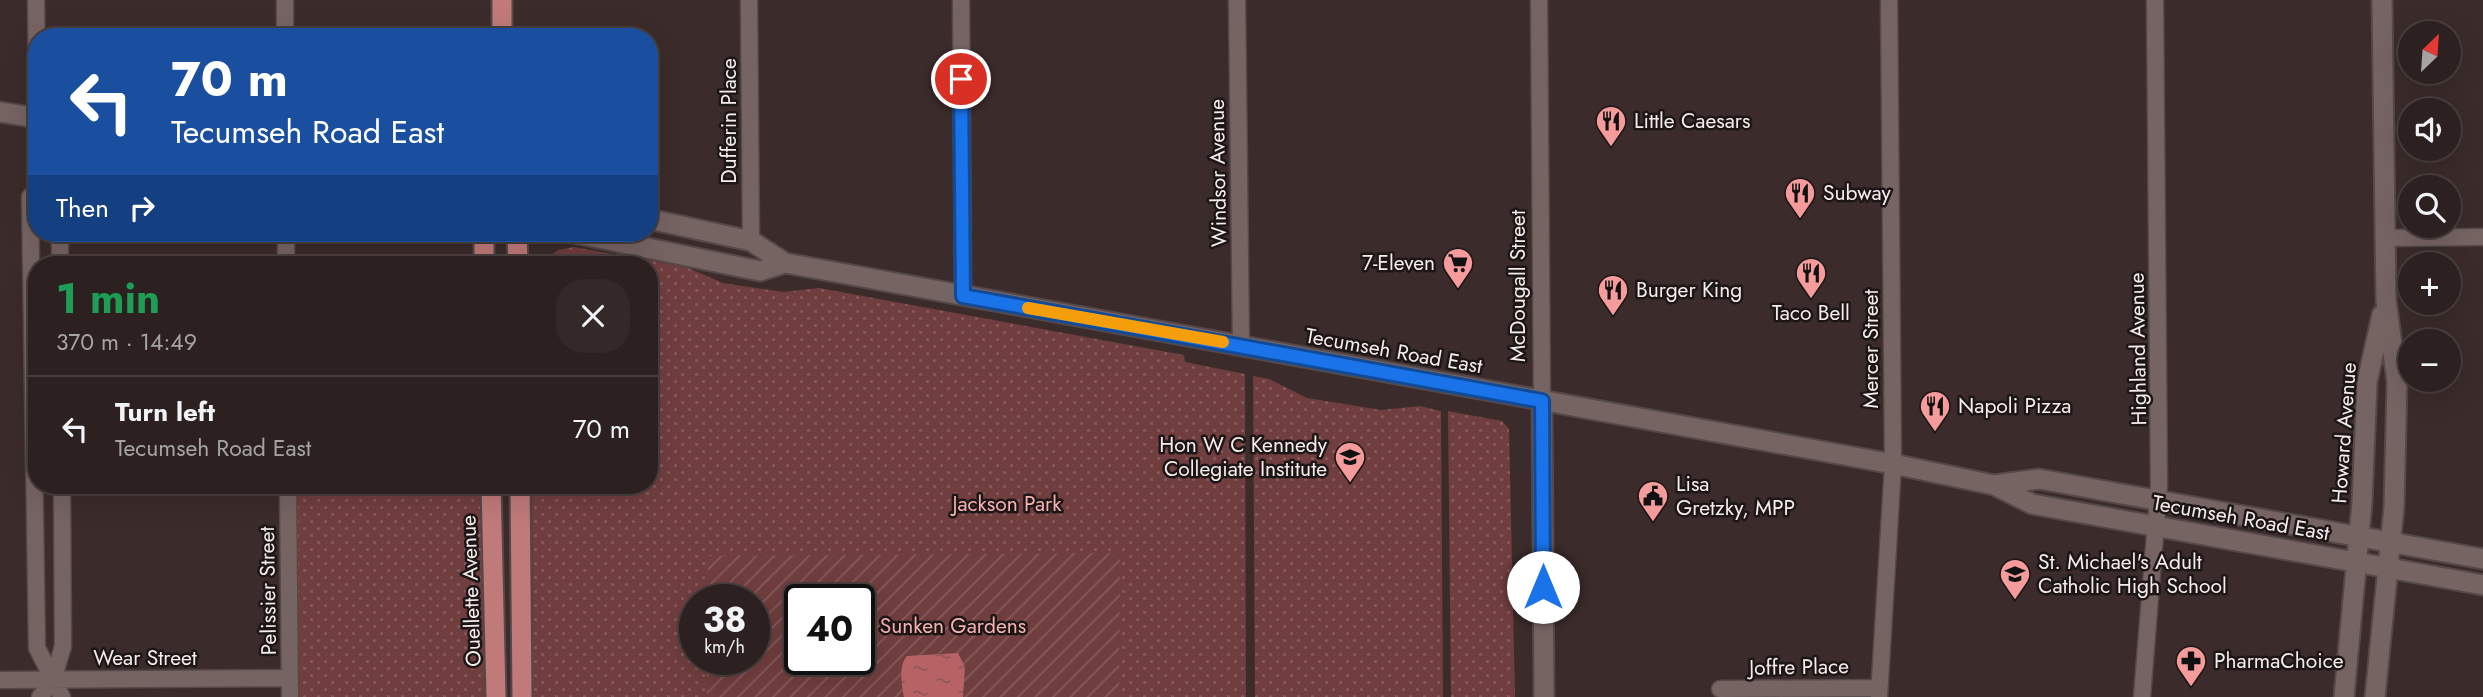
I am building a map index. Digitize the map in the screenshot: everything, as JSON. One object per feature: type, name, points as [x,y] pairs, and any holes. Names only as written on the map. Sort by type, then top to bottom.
[{"type":"main road","points":[[502,0],[502,28]]},
{"type":"main road","name":"Howard Avenue","points":[[2375,697],[2394,507],[2397,382],[2386,300],[2382,0]]},
{"type":"main road","points":[[0,112],[28,117]]},
{"type":"main road","name":"Tecumseh Road East","points":[[658,221],[751,241],[785,263],[1892,464],[1994,485],[2032,505],[2483,585]]},
{"type":"main road","name":"Tecumseh Road East","points":[[618,242],[760,271],[785,263]]},
{"type":"main road","name":"Howard Avenue","points":[[2344,697],[2359,537],[2367,382],[2386,300]]},
{"type":"main road","name":"McDougall Street","points":[[1542,401],[1544,697]]},
{"type":"main road","name":"Tecumseh Road East","points":[[1994,485],[2039,479],[2483,559]]},
{"type":"main road","name":"Ouellette Avenue","points":[[491,494],[496,697]]},
{"type":"main road","points":[[520,494],[522,697]]},
{"type":"street","points":[[36,0],[36,28]]},
{"type":"street","points":[[285,0],[285,28]]},
{"type":"street","name":"Dufferin Place","points":[[749,0],[751,241]]},
{"type":"street","points":[[961,0],[963,296]]},
{"type":"street","name":"Windsor Avenue","points":[[1237,0],[1241,346]]},
{"type":"street","name":"McDougall Street","points":[[1539,0],[1542,401]]},
{"type":"street","name":"Mercer Street","points":[[1879,692],[1892,464],[1889,0]]},
{"type":"street","name":"Highland Avenue","points":[[2142,697],[2158,500],[2155,0]]},
{"type":"street","points":[[2385,238],[2483,237]]},
{"type":"street","points":[[35,494],[37,648],[62,697]]},
{"type":"street","points":[[40,697],[53,680],[64,646],[62,494]]},
{"type":"street","name":"Pelissier Street","points":[[288,494],[290,697]]},
{"type":"street","name":"Wear Street","points":[[0,680],[290,678]]},
{"type":"street","name":"Joffre Place","points":[[1720,689],[1879,692]]},
{"type":"green space","name":"Jackson Park","points":[[574,247],[624,256],[550,256],[558,250]]},
{"type":"green space","name":"Jackson Park","points":[[658,262],[686,267],[723,283],[783,292],[819,288],[1184,355],[1185,362],[1245,374],[1246,697],[533,697],[532,494],[658,494]]},
{"type":"green space","points":[[1253,376],[1269,379],[1307,398],[1381,410],[1420,406],[1441,411],[1443,697],[1255,697]]},
{"type":"green space","points":[[1448,411],[1502,421],[1509,429],[1515,697],[1451,697]]},
{"type":"green space","points":[[296,494],[482,494],[485,697],[298,697]]},
{"type":"green space","name":"Sunken Gardens","points":[[1120,553],[1119,697],[707,697],[707,675],[770,675],[770,584],[708,584],[708,556]]},
{"type":"water","points":[[958,653],[965,667],[963,697],[904,697],[902,670],[907,656]]},
{"type":"slow traffic","points":[[1028,308],[1223,342]]},
{"type":"place","name":"Little Caesars","points":[[1611,148]]},
{"type":"place","name":"Subway","points":[[1800,220]]},
{"type":"place","name":"7-Eleven","points":[[1458,290]]},
{"type":"place","name":"Taco Bell","points":[[1811,300]]},
{"type":"place","name":"Burger King","points":[[1613,317]]},
{"type":"place","name":"Napoli Pizza","points":[[1935,433]]},
{"type":"place","name":"Hon W C Kennedy Collegiate Institute","points":[[1350,484]]},
{"type":"place","name":"Lisa Gretzky, MPP","points":[[1653,523]]},
{"type":"place","name":"St. Michael's Adult Catholic High School","points":[[2015,601]]},
{"type":"place","name":"PharmaChoice","points":[[2191,688]]},
{"type":"route","points":[[961,79],[963,296],[1542,401],[1543,587]]}]
